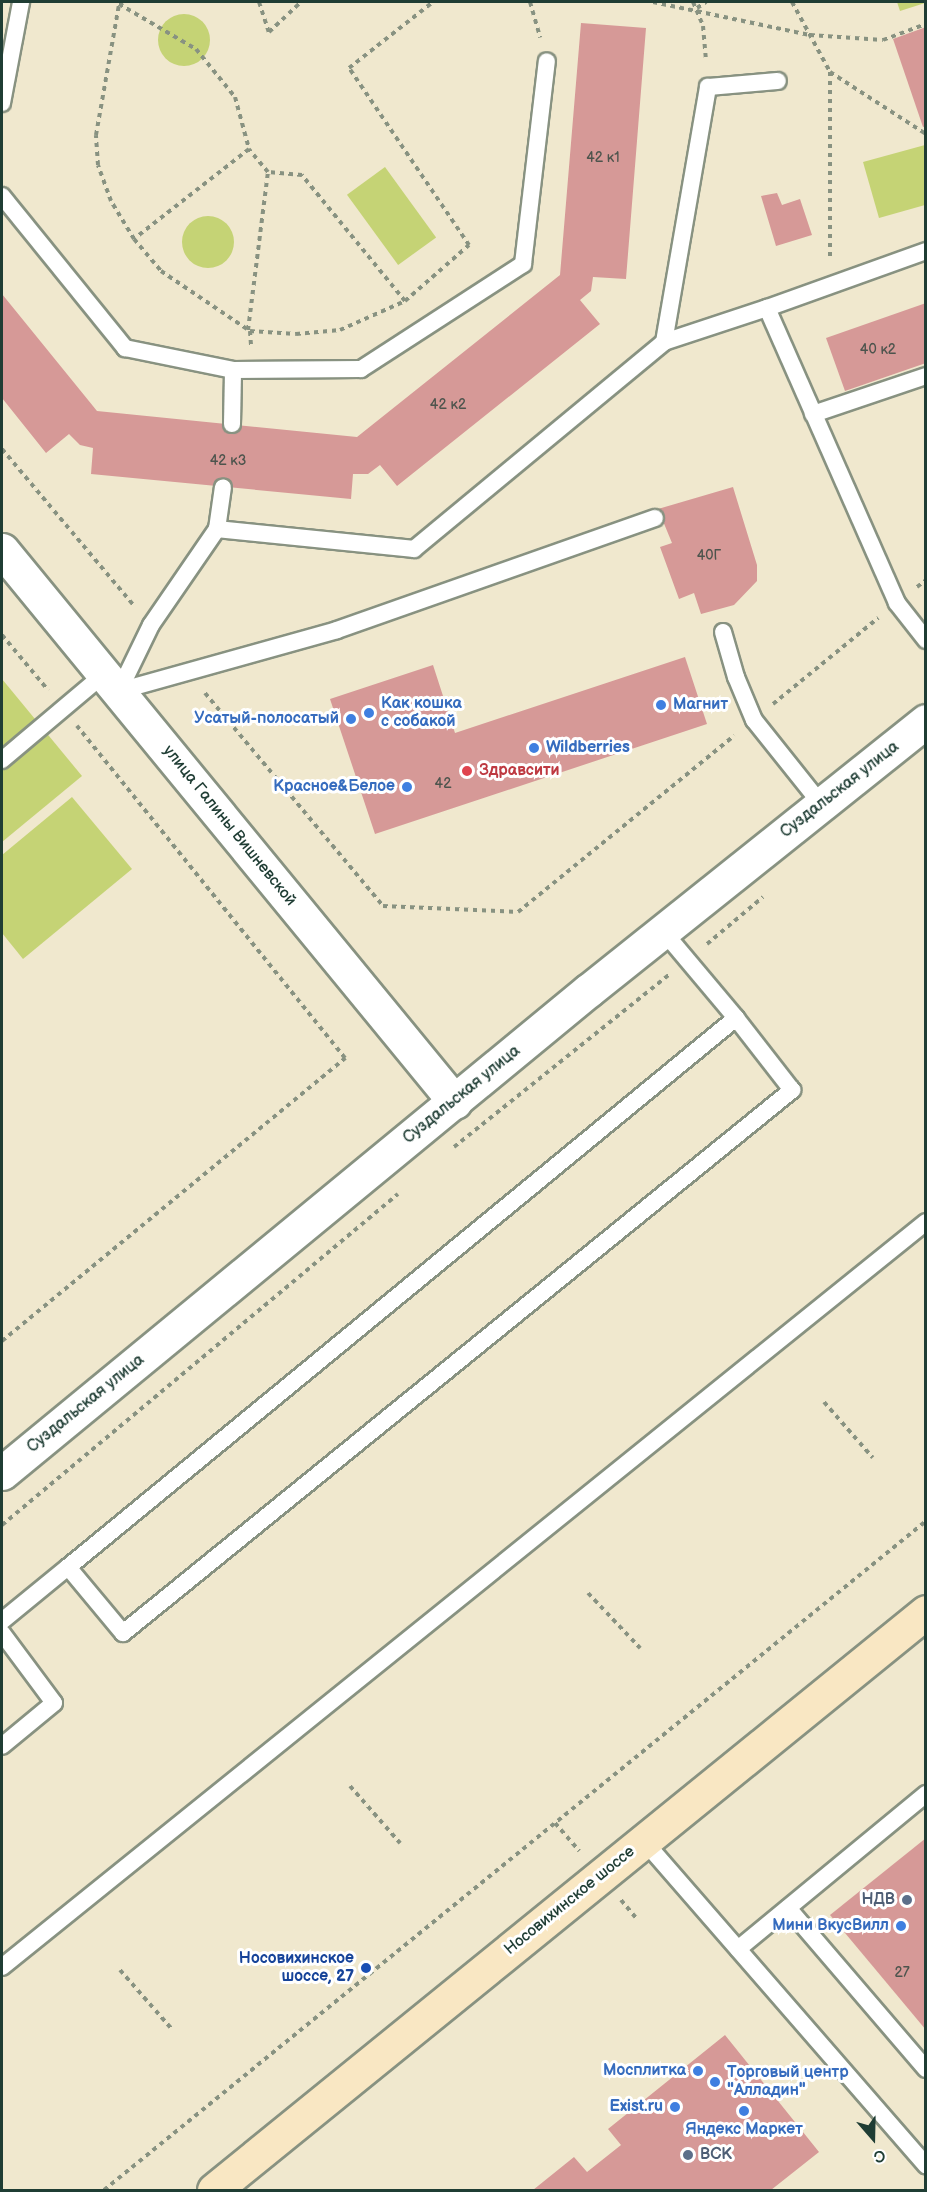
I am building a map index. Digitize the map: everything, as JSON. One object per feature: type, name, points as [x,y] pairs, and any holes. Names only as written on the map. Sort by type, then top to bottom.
[{"type":"main road","name":"Носовихинское шоссе","points":[[214,2190],[926,1612]]},
{"type":"street","name":"улица Галины Вишневской","points":[[2,550],[455,1102]]},
{"type":"street","name":"Суздальская улица","points":[[2,1473],[663,931],[926,721]]},
{"type":"lane","points":[[2,103],[21,2]]},
{"type":"lane","points":[[2,196],[125,348],[233,370],[253,368],[361,369],[523,264],[547,61]]},
{"type":"lane","points":[[664,342],[708,87],[778,81]]},
{"type":"lane","points":[[217,529],[414,549],[664,342],[926,251]]},
{"type":"lane","points":[[767,308],[897,603],[926,640]]},
{"type":"lane","points":[[232,424],[233,370]]},
{"type":"lane","points":[[813,414],[926,376]]},
{"type":"lane","points":[[112,682],[217,529],[224,487]]},
{"type":"lane","points":[[2,760],[63,708],[112,682],[188,672],[337,630],[655,518]]},
{"type":"lane","points":[[723,632],[736,677],[754,720],[821,804]]},
{"type":"lane","points":[[68,1567],[123,1633],[792,1090],[736,1018],[663,931]]},
{"type":"lane","points":[[2,1621],[736,1018]]},
{"type":"lane","points":[[2,1967],[926,1222]]},
{"type":"lane","points":[[2,1633],[54,1703],[2,1746]]},
{"type":"lane","points":[[738,1949],[926,1794]]},
{"type":"lane","points":[[644,1841],[926,2164]]},
{"type":"lane","points":[[788,1908],[926,2069]]},
{"type":"path","points":[[258,2],[269,32],[301,2]]},
{"type":"path","points":[[405,301],[302,175],[268,172],[249,149],[235,97],[196,50],[121,3],[96,135],[98,165],[111,201],[134,239],[161,271],[249,331],[296,334],[339,330],[405,301],[469,245],[349,68],[433,2]]},
{"type":"path","points":[[530,2],[547,61]]},
{"type":"path","points":[[652,2],[696,8],[810,35],[883,39],[926,24]]},
{"type":"path","points":[[693,2],[703,26],[708,87]]},
{"type":"path","points":[[696,8],[706,2]]},
{"type":"path","points":[[792,2],[830,72],[830,285]]},
{"type":"path","points":[[830,72],[926,134]]},
{"type":"path","points":[[134,239],[249,149]]},
{"type":"path","points":[[253,368],[249,331],[268,172]]},
{"type":"path","points":[[2,449],[150,625]]},
{"type":"path","points":[[188,672],[383,906],[518,912],[926,580]]},
{"type":"path","points":[[2,635],[345,1058],[2,1341]]},
{"type":"path","points":[[447,1153],[769,892]]},
{"type":"path","points":[[2,1526],[402,1191]]},
{"type":"path","points":[[824,1402],[873,1458]]},
{"type":"path","points":[[104,2190],[926,1521]]},
{"type":"path","points":[[588,1593],[640,1648]]},
{"type":"path","points":[[350,1786],[400,1843]]},
{"type":"path","points":[[120,1970],[171,2028]]},
{"type":"green space","points":[[897,2],[925,2],[925,3],[900,11]]},
{"type":"green space","points":[[179,14],[189,14],[198,18],[206,26],[210,40],[206,54],[198,62],[189,66],[179,66],[170,62],[162,54],[158,45],[158,35],[162,26],[170,18]]},
{"type":"green space","points":[[925,145],[925,205],[879,218],[863,162]]},
{"type":"green space","points":[[385,167],[436,237],[398,265],[347,195]]},
{"type":"green space","points":[[203,216],[213,216],[227,223],[234,242],[227,261],[213,268],[203,268],[193,264],[186,257],[182,247],[182,237],[186,227],[193,220]]},
{"type":"green space","points":[[2,679],[82,776],[2,842]]},
{"type":"green space","points":[[72,797],[132,869],[23,959],[2,933],[2,855]]},
{"type":"building","points":[[581,23],[646,28],[626,279],[593,277],[591,291],[580,300],[600,324],[397,486],[380,465],[368,474],[353,474],[351,499],[91,474],[93,448],[80,445],[69,434],[46,453],[2,398],[2,294],[97,411],[357,437],[560,275]]},
{"type":"building","points":[[926,27],[926,126],[923,127],[893,39]]},
{"type":"building","points":[[777,193],[782,205],[800,199],[812,235],[776,246],[761,196]]},
{"type":"building","points":[[926,303],[926,363],[845,391],[826,338]]},
{"type":"building","points":[[733,487],[757,565],[757,581],[734,605],[701,614],[694,593],[679,599],[660,547],[672,543],[658,509]]},
{"type":"building","points":[[685,657],[707,724],[375,834],[330,699],[433,665],[455,733]]},
{"type":"building","points":[[926,1838],[926,2030],[830,1915]]},
{"type":"building","name":"Торговый центр \"Алладин\"","points":[[725,2035],[819,2152],[771,2190],[533,2190],[574,2157],[587,2172],[621,2145],[608,2129]]},
{"type":"place","name":"Магнит","points":[[661,705]]},
{"type":"place","name":"Как кошка с собакой","points":[[369,713]]},
{"type":"place","name":"Усатый-полосатый","points":[[351,719]]},
{"type":"place","name":"Wildberries","points":[[534,748]]},
{"type":"place","name":"Здравсити","points":[[467,771]]},
{"type":"place","name":"Красное&Белое","points":[[407,787]]},
{"type":"place","name":"НДВ","points":[[907,1900]]},
{"type":"place","name":"Мини ВкусВилл","points":[[901,1926]]},
{"type":"place","name":"Носовихинское шоссе, 27","points":[[366,1968]]},
{"type":"place","name":"Мосплитка","points":[[698,2071]]},
{"type":"place","name":"Торговый центр \"Алладин\"","points":[[715,2082]]},
{"type":"place","name":"Exist.ru","points":[[675,2107]]},
{"type":"place","name":"Яндекс Маркет","points":[[744,2111]]},
{"type":"place","name":"ВСК","points":[[688,2155]]}]
